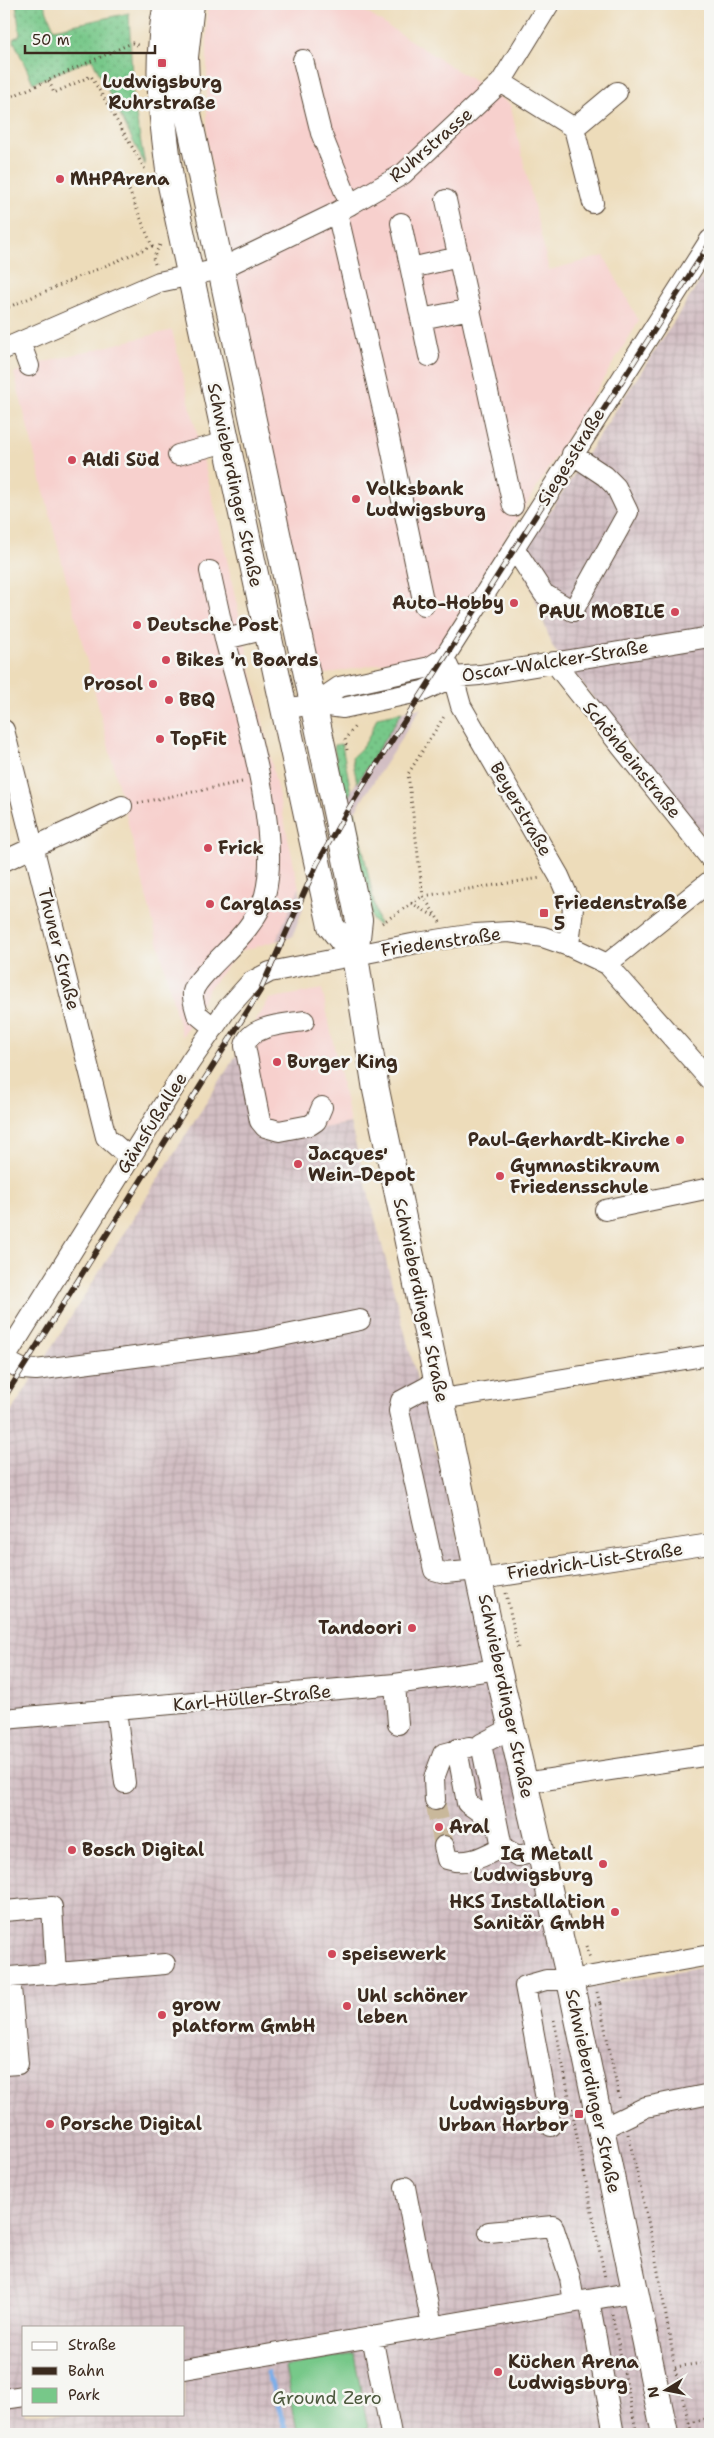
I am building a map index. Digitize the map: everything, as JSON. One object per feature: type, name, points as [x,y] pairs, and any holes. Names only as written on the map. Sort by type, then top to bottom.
[{"type":"main road","name":"Schwieberdinger Straße","points":[[167,4],[161,113],[172,185],[331,926],[355,956]]},
{"type":"main road","name":"Schwieberdinger Straße","points":[[191,4],[185,57],[187,109],[359,920],[355,956],[376,1090],[440,1390],[487,1575],[498,1668],[570,1980],[665,2434]]},
{"type":"street","points":[[150,4],[164,32]]},
{"type":"street","name":"Ruhrstrasse","points":[[12,346],[159,282],[220,269],[343,209],[403,174],[501,82],[549,4]]},
{"type":"street","points":[[303,60],[321,133],[343,209],[424,605]]},
{"type":"street","points":[[501,82],[574,128],[594,203]]},
{"type":"street","points":[[574,128],[617,92]]},
{"type":"street","points":[[446,200],[513,506]]},
{"type":"street","points":[[401,223],[429,356]]},
{"type":"street","name":"Siegesstraße","points":[[444,658],[572,454],[710,240]]},
{"type":"street","points":[[411,268],[459,256]]},
{"type":"street","points":[[421,320],[471,309]]},
{"type":"street","points":[[12,346],[29,366]]},
{"type":"street","points":[[178,454],[226,442]]},
{"type":"street","points":[[514,548],[544,594],[573,611],[628,512],[616,487],[605,476],[572,454]]},
{"type":"street","points":[[210,571],[258,777],[265,813],[269,859],[265,895],[260,909],[242,934],[199,980],[193,991],[197,1014],[214,1028]]},
{"type":"street","points":[[225,639],[267,630]]},
{"type":"street","name":"Oscar-Walcker-Straße","points":[[284,709],[314,704],[343,708],[455,686],[480,675],[710,637]]},
{"type":"street","points":[[444,658],[455,686]]},
{"type":"street","name":"Oscar-Walcker-Straße","points":[[314,704],[338,687],[430,667],[444,658]]},
{"type":"street","name":"Schönbeinstraße","points":[[554,662],[710,858]]},
{"type":"street","name":"Beyerstraße","points":[[455,686],[461,706],[559,876],[573,908],[569,946]]},
{"type":"street","name":"Thuner Straße","points":[[4,730],[106,1137],[130,1158]]},
{"type":"street","points":[[4,861],[122,806]]},
{"type":"street","points":[[607,964],[710,881]]},
{"type":"street","name":"Friedenstraße","points":[[355,956],[455,937],[509,932],[543,937],[569,946],[607,964],[710,1080]]},
{"type":"street","name":"Gänsfußallee","points":[[4,1360],[130,1158],[214,1028],[240,992],[252,982],[270,972],[355,956]]},
{"type":"street","points":[[304,1020],[259,1030],[246,1042],[245,1046],[258,1112],[260,1121],[265,1127],[279,1131],[310,1125],[316,1121],[322,1107]]},
{"type":"street","points":[[605,1210],[710,1188]]},
{"type":"street","points":[[4,1360],[22,1369],[36,1370],[257,1342],[360,1320]]},
{"type":"street","points":[[440,1390],[710,1355]]},
{"type":"street","name":"Friedrich-List-Straße","points":[[440,1390],[401,1401],[399,1411],[434,1570],[444,1573],[487,1575],[710,1544]]},
{"type":"street","name":"Karl-Hüller-Straße","points":[[4,1720],[395,1684],[498,1668]]},
{"type":"street","points":[[395,1684],[398,1724]]},
{"type":"street","points":[[116,1710],[125,1783]]},
{"type":"street","points":[[435,1800],[434,1778],[443,1754],[481,1744],[512,1728]]},
{"type":"street","points":[[481,1744],[502,1847],[518,1856],[540,1852]]},
{"type":"street","points":[[457,1749],[467,1803]]},
{"type":"street","points":[[524,1784],[710,1755]]},
{"type":"street","points":[[434,1778],[497,1824]]},
{"type":"street","points":[[444,1846],[448,1859],[455,1862],[475,1860],[502,1847]]},
{"type":"street","points":[[4,1911],[52,1907],[56,1974]]},
{"type":"street","points":[[552,2126],[525,1986],[546,1980],[570,1980],[710,1956]]},
{"type":"street","points":[[4,2065],[18,2064],[10,1977],[165,1964]]},
{"type":"street","points":[[601,2129],[646,2108],[710,2094]]},
{"type":"street","points":[[405,2187],[432,2326]]},
{"type":"street","points":[[488,2232],[553,2226],[570,2278],[581,2301],[613,2429],[610,2434]]},
{"type":"street","points":[[185,2369],[635,2292]]},
{"type":"street","points":[[372,2336],[391,2434]]},
{"type":"street","points":[[4,2399],[22,2396]]},
{"type":"path","points":[[4,100],[132,43]]},
{"type":"path","points":[[49,81],[54,93],[91,76],[149,179]]},
{"type":"path","points":[[4,310],[152,246],[124,178]]},
{"type":"path","points":[[159,282],[154,258],[162,240]]},
{"type":"path","points":[[455,686],[408,774],[423,896],[435,916],[455,937]]},
{"type":"path","points":[[348,758],[345,739],[353,727],[359,723]]},
{"type":"path","points":[[122,806],[250,781],[258,777]]},
{"type":"path","points":[[382,923],[423,896],[559,876]]},
{"type":"path","points":[[411,903],[435,916]]},
{"type":"path","points":[[380,914],[388,949]]},
{"type":"path","points":[[487,1575],[513,1625]]},
{"type":"path","points":[[553,2012],[637,2434]]},
{"type":"path","points":[[675,2367],[710,2362]]},
{"type":"path","points":[[689,2423],[710,2418]]},
{"type":"shaded area","points":[[207,4],[357,4],[358,7],[510,104],[549,270],[604,256],[639,321],[435,653],[316,676],[207,143]]},
{"type":"shaded area","points":[[710,266],[710,843],[553,648],[520,557]]},
{"type":"shaded area","points":[[172,330],[224,546],[299,888],[276,941],[240,951],[210,987],[182,1037],[14,373],[29,366]]},
{"type":"shaded area","points":[[421,708],[348,822],[344,802],[402,712]]},
{"type":"shaded area","points":[[299,888],[303,909],[292,937],[276,941]]},
{"type":"shaded area","points":[[322,989],[350,1123],[259,1140],[240,1049],[269,999]]},
{"type":"shaded area","points":[[240,1049],[259,1140],[350,1123],[577,1990],[710,1966],[710,2434],[4,2434],[4,1423]]},
{"type":"green space","points":[[16,4],[44,4],[54,29],[129,13],[133,100],[145,165],[92,59],[33,83],[13,39],[20,35]]},
{"type":"green space","points":[[402,712],[357,783],[352,757],[368,739],[377,717]]},
{"type":"green space","points":[[335,745],[342,745],[351,792],[344,802],[334,748]]},
{"type":"green space","points":[[355,811],[379,926],[372,920],[348,822]]},
{"type":"green space","name":"Ground Zero","points":[[354,2354],[369,2434],[298,2434],[285,2367]]},
{"type":"waterway","points":[[268,2373],[287,2434]]},
{"type":"tunnel","points":[[435,1800],[444,1846]]},
{"type":"railway","points":[[4,1398],[260,991],[317,864],[347,811],[710,243]]},
{"type":"place","name":"Ludwigsburg Ruhrstraße","points":[[162,63]]},
{"type":"place","name":"MHPArena","points":[[60,179]]},
{"type":"place","name":"Aldi Süd","points":[[72,460]]},
{"type":"place","name":"Volksbank Ludwigsburg","points":[[356,499]]},
{"type":"place","name":"Auto-Hobby","points":[[514,603]]},
{"type":"place","name":"PAUL MOBILE","points":[[675,612]]},
{"type":"place","name":"Deutsche Post","points":[[137,625]]},
{"type":"place","name":"Bikes 'n Boards","points":[[166,660]]},
{"type":"place","name":"Prosol","points":[[153,684]]},
{"type":"place","name":"BBQ","points":[[169,700]]},
{"type":"place","name":"TopFit","points":[[160,739]]},
{"type":"place","name":"Frick","points":[[208,848]]},
{"type":"place","name":"Carglass","points":[[210,904]]},
{"type":"place","name":"Friedenstraße 5","points":[[544,913]]},
{"type":"place","name":"Burger King","points":[[277,1062]]},
{"type":"place","name":"Paul-Gerhardt-Kirche","points":[[680,1140]]},
{"type":"place","name":"Jacques' Wein-Depot","points":[[298,1164]]},
{"type":"place","name":"Gymnastikraum Friedensschule","points":[[500,1176]]},
{"type":"place","name":"Tandoori","points":[[412,1628]]},
{"type":"place","name":"Aral","points":[[439,1827]]},
{"type":"place","name":"Bosch Digital","points":[[72,1850]]},
{"type":"place","name":"IG Metall Ludwigsburg","points":[[603,1864]]},
{"type":"place","name":"HKS Installation Sanitär GmbH","points":[[615,1912]]},
{"type":"place","name":"speisewerk","points":[[332,1954]]},
{"type":"place","name":"Uhl schöner leben","points":[[347,2006]]},
{"type":"place","name":"grow platform GmbH","points":[[162,2015]]},
{"type":"place","name":"Ludwigsburg Urban Harbor","points":[[579,2114]]},
{"type":"place","name":"Porsche Digital","points":[[50,2124]]},
{"type":"place","name":"Küchen Arena Ludwigsburg","points":[[498,2372]]}]
